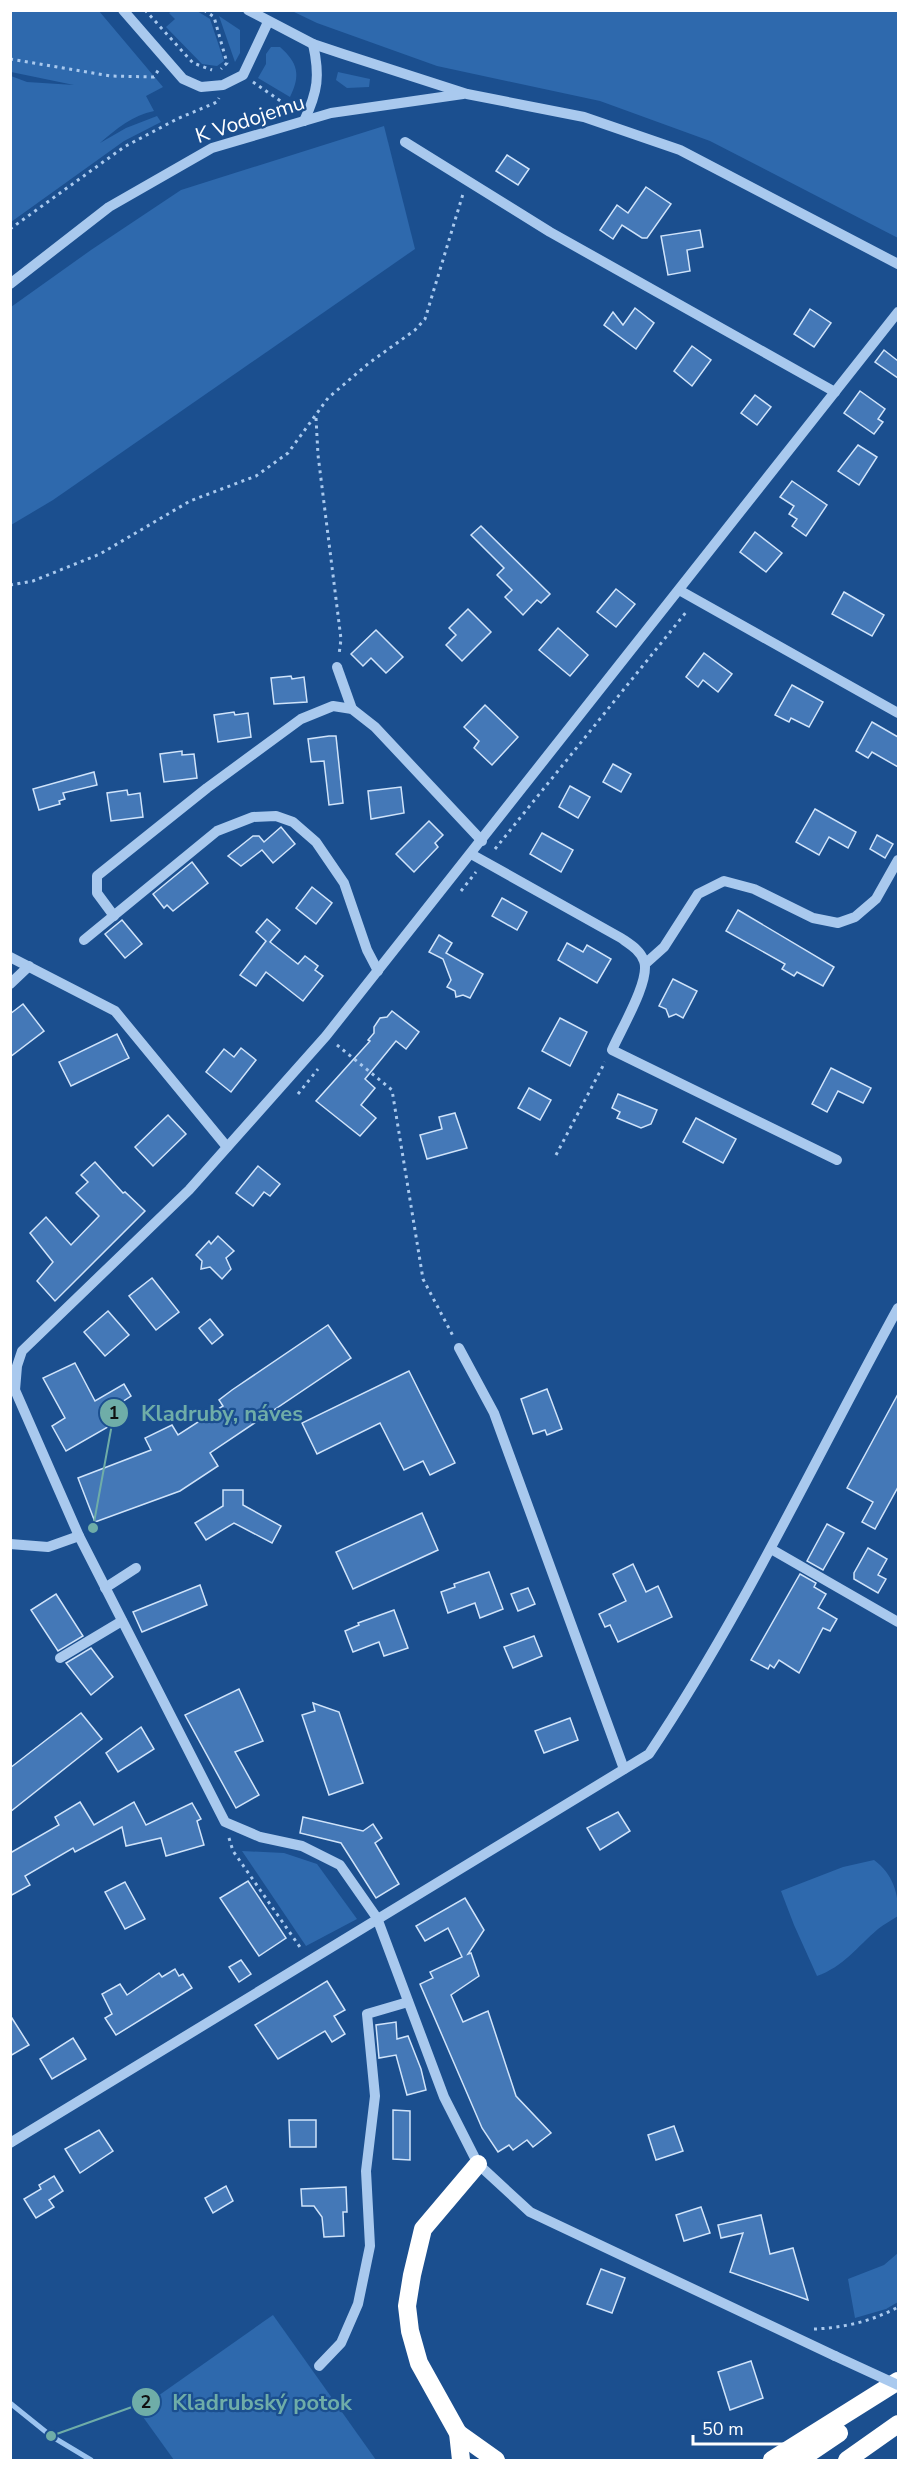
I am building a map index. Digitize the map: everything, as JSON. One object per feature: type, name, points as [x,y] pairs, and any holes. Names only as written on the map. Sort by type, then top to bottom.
[{"type":"highway","points":[[461,2460],[458,2433],[419,2363],[410,2331],[407,2307],[423,2229],[478,2164]]},
{"type":"highway","points":[[772,2460],[898,2385]]},
{"type":"highway","points":[[799,2460],[856,2422],[898,2385]]},
{"type":"highway","points":[[847,2460],[898,2424]]},
{"type":"highway","points":[[458,2433],[496,2460]]},
{"type":"street","points":[[123,10],[183,79],[201,87],[223,85],[243,75],[268,22]]},
{"type":"street","points":[[248,10],[313,44],[467,94],[584,117],[680,150],[898,264]]},
{"type":"street","points":[[304,121],[318,82],[313,44]]},
{"type":"street","name":"K Vodojemu","points":[[10,284],[109,207],[212,148],[331,113],[467,94]]},
{"type":"street","points":[[405,142],[550,232],[835,392]]},
{"type":"street","points":[[898,312],[326,1036],[189,1190],[22,1351],[14,1368],[15,1390],[79,1536],[225,1822],[260,1837],[302,1846],[340,1865],[377,1918],[444,2097],[478,2164],[530,2212],[898,2385]]},
{"type":"street","points":[[679,590],[898,713]]},
{"type":"street","points":[[337,667],[352,709]]},
{"type":"street","points":[[114,916],[97,893],[97,876],[207,788],[301,719],[333,706],[352,709],[375,727],[482,841]]},
{"type":"street","points":[[84,940],[217,831],[253,817],[276,816],[293,822],[316,842],[344,883],[367,950],[378,971]]},
{"type":"street","points":[[471,854],[621,938],[638,950],[645,964],[643,981],[612,1050],[837,1160]]},
{"type":"street","points":[[645,964],[664,947],[698,894],[724,881],[754,889],[813,918],[838,923],[855,917],[876,899],[898,860]]},
{"type":"street","points":[[10,957],[115,1011],[227,1147]]},
{"type":"street","points":[[10,984],[29,966]]},
{"type":"street","points":[[10,2143],[649,1754],[672,1720],[771,1549],[898,1308]]},
{"type":"street","points":[[459,1348],[494,1413],[624,1769]]},
{"type":"street","points":[[10,1544],[48,1546],[79,1536]]},
{"type":"street","points":[[771,1549],[898,1622]]},
{"type":"street","points":[[105,1588],[136,1568]]},
{"type":"street","points":[[60,1658],[122,1621]]},
{"type":"street","points":[[319,2366],[341,2343],[358,2304],[370,2247],[366,2171],[375,2096],[367,2014],[408,2002]]},
{"type":"path","points":[[145,10],[193,63],[209,70],[220,70],[227,63]]},
{"type":"path","points":[[204,10],[214,17],[227,63],[286,103],[304,121]]},
{"type":"path","points":[[10,59],[111,76],[154,77],[166,57]]},
{"type":"path","points":[[10,229],[124,147],[177,119],[218,102],[223,85]]},
{"type":"path","points":[[10,585],[33,581],[100,554],[190,501],[256,476],[288,453],[328,398],[369,363],[415,330],[425,319],[468,181]]},
{"type":"path","points":[[316,416],[318,455],[341,639],[337,667]]},
{"type":"path","points":[[326,1036],[392,1090],[423,1279],[459,1348]]},
{"type":"path","points":[[556,1155],[612,1050]]},
{"type":"path","points":[[225,1822],[233,1851],[309,1960]]},
{"type":"path","points":[[784,2331],[839,2328],[888,2313],[898,2307]]},
{"type":"shaded area","points":[[11,10],[99,11],[163,87],[146,96],[154,111],[132,119],[100,143],[126,128],[157,116],[161,122],[124,141],[11,222],[11,76],[27,82],[74,85],[11,72]]},
{"type":"shaded area","points":[[197,11],[210,19],[224,61],[217,66],[202,64],[166,27],[175,19],[169,13]]},
{"type":"shaded area","points":[[292,11],[898,11],[898,238],[710,141],[600,101],[437,66],[317,23]]},
{"type":"shaded area","points":[[219,16],[240,30],[240,53],[235,62]]},
{"type":"shaded area","points":[[271,47],[280,47],[294,64],[296,82],[290,97],[258,78],[266,64],[266,54]]},
{"type":"shaded area","points":[[338,72],[370,79],[369,87],[347,88],[336,80]]},
{"type":"shaded area","points":[[384,126],[415,249],[53,500],[11,525],[11,307],[181,190]]},
{"type":"shaded area","points":[[242,1851],[284,1853],[317,1864],[357,1919],[306,1946]]},
{"type":"shaded area","points":[[874,1860],[886,1872],[894,1885],[898,1916],[878,1929],[842,1962],[817,1976],[781,1891],[843,1867]]},
{"type":"shaded area","points":[[898,2253],[898,2302],[886,2309],[855,2318],[848,2279],[884,2265]]},
{"type":"shaded area","points":[[273,2315],[376,2460],[174,2460],[138,2410]]},
{"type":"building","points":[[507,155],[529,169],[518,185],[496,171]]},
{"type":"building","points":[[646,187],[671,204],[647,238],[642,238],[622,225],[613,239],[600,230],[617,205],[628,213]]},
{"type":"building","points":[[700,230],[703,247],[687,250],[690,271],[668,275],[661,236]]},
{"type":"building","points":[[635,308],[654,323],[636,349],[604,325],[613,312],[623,325]]},
{"type":"building","points":[[810,309],[831,323],[814,347],[794,334]]},
{"type":"building","points":[[692,346],[711,360],[692,386],[674,371]]},
{"type":"building","points":[[884,350],[898,361],[898,378],[875,362]]},
{"type":"building","points":[[860,391],[885,409],[878,419],[883,422],[874,434],[844,413]]},
{"type":"building","points":[[755,395],[771,407],[757,425],[741,413]]},
{"type":"building","points":[[858,445],[877,457],[859,485],[838,471]]},
{"type":"building","points":[[792,481],[827,505],[806,536],[792,526],[797,519],[789,514],[794,506],[780,497]]},
{"type":"building","points":[[481,526],[550,594],[541,603],[537,600],[523,615],[505,597],[512,590],[497,575],[504,568],[471,535]]},
{"type":"building","points":[[755,532],[782,553],[766,572],[740,552]]},
{"type":"building","points":[[616,589],[635,604],[616,627],[597,612]]},
{"type":"building","points":[[844,592],[884,615],[872,636],[832,614]]},
{"type":"building","points":[[468,609],[491,632],[462,661],[446,645],[456,635],[449,628]]},
{"type":"building","points":[[558,628],[588,655],[570,676],[539,650]]},
{"type":"building","points":[[376,630],[403,657],[386,673],[371,658],[363,666],[351,654]]},
{"type":"building","points":[[704,653],[732,674],[718,692],[703,680],[698,687],[686,677]]},
{"type":"building","points":[[291,676],[292,679],[304,677],[307,702],[274,704],[271,678]]},
{"type":"building","points":[[792,685],[823,702],[809,727],[791,718],[789,722],[775,715]]},
{"type":"building","points":[[485,705],[518,737],[492,765],[474,748],[479,741],[464,727]]},
{"type":"building","points":[[234,712],[235,715],[248,713],[251,737],[218,742],[214,715]]},
{"type":"building","points":[[872,722],[898,737],[898,767],[872,752],[868,758],[856,751]]},
{"type":"building","points":[[336,736],[343,803],[329,805],[324,761],[311,762],[308,739]]},
{"type":"building","points":[[182,751],[182,755],[194,754],[197,778],[164,782],[160,754]]},
{"type":"building","points":[[613,764],[631,774],[621,792],[603,782]]},
{"type":"building","points":[[94,772],[97,785],[63,793],[65,799],[59,801],[60,804],[39,810],[33,789]]},
{"type":"building","points":[[570,786],[590,797],[578,818],[559,807]]},
{"type":"building","points":[[401,787],[404,813],[371,819],[368,791]]},
{"type":"building","points":[[127,790],[128,795],[140,793],[143,817],[111,821],[107,793]]},
{"type":"building","points":[[815,809],[856,832],[848,848],[829,837],[819,855],[796,842]]},
{"type":"building","points":[[429,821],[443,835],[435,843],[438,847],[414,872],[396,854]]},
{"type":"building","points":[[281,827],[295,844],[273,863],[262,850],[241,866],[228,856],[253,836],[259,836],[264,842]]},
{"type":"building","points":[[542,833],[573,850],[561,872],[530,854]]},
{"type":"building","points":[[877,835],[893,844],[885,858],[870,849]]},
{"type":"building","points":[[192,862],[208,883],[173,911],[167,905],[164,908],[153,894]]},
{"type":"building","points":[[312,887],[332,903],[316,924],[296,908]]},
{"type":"building","points":[[502,898],[527,912],[517,930],[492,916]]},
{"type":"building","points":[[738,910],[834,967],[823,986],[797,972],[794,976],[782,969],[785,964],[726,931]]},
{"type":"building","points":[[267,919],[280,930],[270,942],[298,964],[305,956],[318,966],[315,970],[323,976],[303,1001],[266,972],[256,986],[240,975],[266,941],[256,932]]},
{"type":"building","points":[[122,920],[142,944],[125,958],[105,934]]},
{"type":"building","points":[[439,935],[452,943],[446,953],[483,974],[470,998],[463,995],[456,997],[455,991],[447,987],[451,980],[443,959],[429,952]]},
{"type":"building","points":[[567,943],[583,952],[587,945],[611,959],[597,983],[558,960]]},
{"type":"building","points":[[673,979],[697,991],[683,1018],[676,1014],[669,1017],[666,1009],[659,1006]]},
{"type":"building","points":[[23,1004],[44,1031],[10,1057],[10,1014]]},
{"type":"building","points":[[392,1011],[419,1032],[406,1049],[396,1041],[365,1079],[375,1088],[361,1105],[376,1118],[360,1136],[316,1101],[370,1041],[368,1040],[374,1033],[374,1027],[380,1018],[387,1017]]},
{"type":"building","points":[[560,1018],[587,1032],[570,1066],[542,1051]]},
{"type":"building","points":[[117,1034],[129,1058],[71,1086],[59,1062]]},
{"type":"building","points":[[241,1048],[256,1060],[231,1092],[206,1072],[224,1049],[234,1057]]},
{"type":"building","points":[[831,1068],[871,1088],[863,1103],[838,1091],[827,1112],[812,1104]]},
{"type":"building","points":[[529,1088],[551,1100],[540,1120],[518,1108]]},
{"type":"building","points":[[618,1094],[657,1110],[651,1124],[641,1128],[617,1118],[620,1112],[612,1108]]},
{"type":"building","points":[[455,1113],[467,1148],[427,1159],[420,1135],[442,1129],[439,1117]]},
{"type":"building","points":[[168,1115],[186,1134],[153,1166],[135,1147]]},
{"type":"building","points":[[696,1118],[736,1139],[723,1163],[683,1142]]},
{"type":"building","points":[[95,1162],[123,1193],[125,1192],[145,1211],[55,1301],[37,1281],[53,1262],[30,1233],[46,1217],[71,1245],[99,1216],[76,1193],[88,1182],[81,1175]]},
{"type":"building","points":[[258,1166],[280,1184],[270,1196],[264,1192],[253,1206],[236,1193]]},
{"type":"building","points":[[218,1236],[234,1251],[226,1258],[231,1269],[222,1279],[210,1267],[201,1269],[202,1261],[196,1255],[209,1241],[211,1244]]},
{"type":"building","points":[[152,1278],[179,1312],[156,1330],[129,1296]]},
{"type":"building","points":[[108,1311],[129,1335],[105,1356],[84,1332]]},
{"type":"building","points":[[210,1319],[223,1335],[212,1344],[199,1328]]},
{"type":"building","points":[[328,1325],[351,1358],[210,1453],[218,1466],[180,1491],[95,1522],[78,1478],[151,1450],[145,1438],[172,1425],[178,1435],[223,1406],[219,1400],[232,1390]]},
{"type":"building","points":[[75,1363],[95,1401],[124,1384],[131,1396],[113,1408],[120,1420],[66,1451],[52,1426],[65,1418],[43,1378]]},
{"type":"building","points":[[409,1371],[455,1463],[430,1475],[423,1461],[404,1470],[380,1423],[317,1454],[302,1423]]},
{"type":"building","points":[[547,1389],[562,1429],[547,1435],[545,1430],[533,1434],[521,1399]]},
{"type":"building","points":[[898,1394],[898,1487],[875,1529],[862,1522],[873,1502],[847,1488]]},
{"type":"building","points":[[223,1490],[243,1490],[243,1505],[281,1526],[272,1543],[234,1523],[206,1540],[195,1523],[223,1506]]},
{"type":"building","points":[[422,1513],[438,1550],[353,1589],[336,1552]]},
{"type":"building","points":[[827,1524],[844,1533],[823,1570],[807,1561]]},
{"type":"building","points":[[868,1548],[887,1559],[878,1575],[886,1579],[878,1593],[854,1579],[854,1573]]},
{"type":"building","points":[[633,1564],[646,1592],[658,1586],[672,1617],[618,1642],[610,1625],[605,1627],[599,1614],[626,1601],[613,1574]]},
{"type":"building","points":[[489,1572],[503,1609],[480,1618],[475,1603],[448,1613],[441,1592],[455,1587],[454,1584]]},
{"type":"building","points":[[800,1574],[816,1583],[814,1587],[826,1594],[818,1608],[837,1619],[830,1631],[823,1628],[799,1673],[779,1660],[774,1668],[770,1665],[768,1669],[751,1660]]},
{"type":"building","points":[[200,1585],[207,1605],[142,1632],[133,1612]]},
{"type":"building","points":[[528,1588],[535,1604],[518,1611],[511,1594]]},
{"type":"building","points":[[56,1594],[83,1636],[58,1651],[31,1610]]},
{"type":"building","points":[[394,1610],[408,1648],[384,1656],[379,1642],[353,1652],[345,1631],[359,1625],[358,1623]]},
{"type":"building","points":[[534,1636],[542,1656],[513,1668],[504,1647]]},
{"type":"building","points":[[91,1648],[113,1677],[91,1695],[66,1663]]},
{"type":"building","points":[[239,1689],[263,1741],[235,1752],[259,1795],[236,1808],[185,1715]]},
{"type":"building","points":[[313,1703],[339,1712],[363,1783],[329,1795],[302,1715],[315,1711]]},
{"type":"building","points":[[81,1713],[102,1739],[10,1812],[10,1768]]},
{"type":"building","points":[[570,1718],[578,1740],[544,1753],[535,1731]]},
{"type":"building","points":[[141,1727],[154,1749],[118,1772],[106,1753]]},
{"type":"building","points":[[80,1802],[94,1825],[134,1802],[146,1825],[192,1803],[201,1819],[197,1821],[204,1845],[166,1856],[161,1838],[126,1846],[122,1827],[75,1852],[73,1848],[25,1876],[30,1885],[10,1896],[10,1850],[12,1852],[59,1825],[55,1817]]},
{"type":"building","points":[[618,1812],[630,1831],[600,1850],[587,1828]]},
{"type":"building","points":[[303,1817],[363,1831],[373,1824],[382,1838],[375,1843],[399,1884],[376,1898],[341,1843],[300,1833]]},
{"type":"building","points":[[248,1881],[286,1938],[259,1956],[220,1898]]},
{"type":"building","points":[[125,1882],[145,1919],[125,1929],[105,1892]]},
{"type":"building","points":[[465,1898],[484,1930],[468,1954],[471,1953],[479,1976],[451,1995],[463,2022],[488,2011],[516,2096],[551,2133],[533,2147],[527,2140],[513,2150],[509,2145],[498,2152],[482,2128],[420,1984],[433,1978],[430,1972],[462,1957],[448,1928],[425,1941],[416,1926]]},
{"type":"building","points":[[241,1960],[251,1974],[239,1982],[229,1967]]},
{"type":"building","points":[[175,1969],[179,1976],[183,1974],[192,1988],[116,2035],[105,2018],[112,2014],[102,1994],[120,1984],[127,1995],[159,1973],[162,1977]]},
{"type":"building","points":[[327,1981],[345,2010],[334,2016],[345,2034],[332,2042],[325,2031],[278,2059],[255,2025]]},
{"type":"building","points":[[10,2015],[29,2045],[10,2056]]},
{"type":"building","points":[[396,2022],[397,2039],[408,2036],[421,2069],[426,2090],[407,2095],[396,2055],[379,2058],[376,2025]]},
{"type":"building","points":[[73,2038],[86,2059],[52,2079],[40,2059]]},
{"type":"building","points":[[393,2110],[410,2111],[410,2160],[393,2159]]},
{"type":"building","points":[[289,2120],[316,2120],[316,2147],[290,2147]]},
{"type":"building","points":[[674,2126],[683,2151],[656,2160],[648,2135]]},
{"type":"building","points":[[99,2130],[113,2151],[80,2173],[65,2149]]},
{"type":"building","points":[[54,2176],[63,2191],[49,2200],[54,2207],[36,2218],[24,2199],[41,2189],[39,2185]]},
{"type":"building","points":[[226,2186],[233,2201],[213,2213],[205,2198]]},
{"type":"building","points":[[346,2187],[347,2212],[343,2212],[344,2236],[324,2237],[322,2217],[314,2206],[302,2206],[301,2189]]},
{"type":"building","points":[[701,2207],[710,2233],[684,2241],[676,2215]]},
{"type":"building","points":[[761,2215],[770,2254],[793,2248],[808,2300],[730,2272],[743,2233],[721,2238],[718,2225]]},
{"type":"building","points":[[601,2269],[625,2278],[612,2313],[587,2304]]},
{"type":"building","points":[[751,2361],[763,2398],[730,2410],[718,2372]]},
{"type":"waterway","points":[[10,2403],[51,2436],[91,2460]]},
{"type":"place","name":"Kladruby, náves","points":[[93,1528]]},
{"type":"place","name":"Kladrubský potok","points":[[51,2436]]}]
